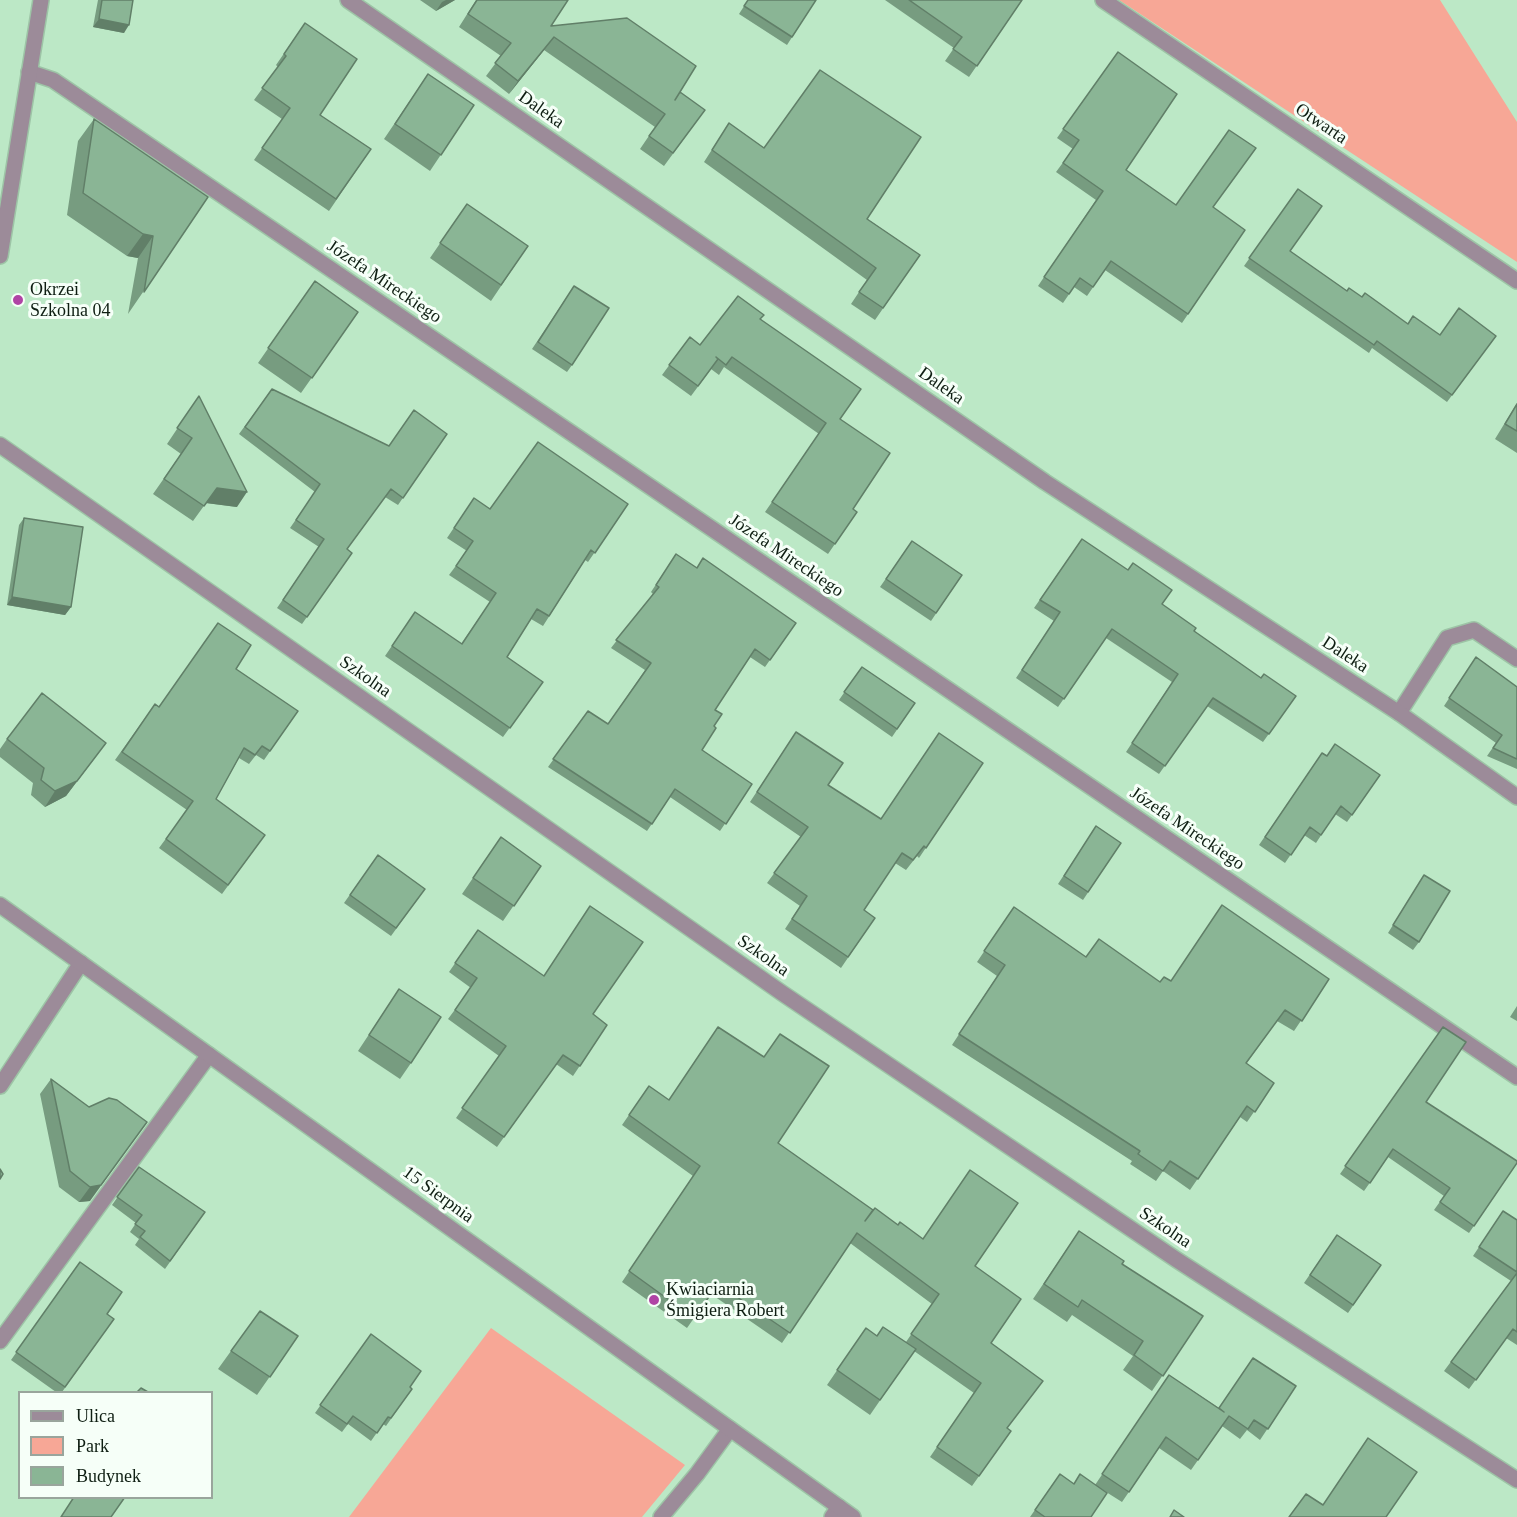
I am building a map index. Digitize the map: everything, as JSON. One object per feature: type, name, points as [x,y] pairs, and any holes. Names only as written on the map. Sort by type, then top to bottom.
[{"type":"street","points":[[0,256],[41,0]]},
{"type":"street","name":"Daleka","points":[[348,0],[1045,482],[1399,713],[1517,797]]},
{"type":"street","name":"Otwarta","points":[[1103,0],[1517,281]]},
{"type":"street","name":"Józefa Mireckiego","points":[[29,72],[62,86],[1517,1077]]},
{"type":"street","name":"Szkolna","points":[[0,445],[782,993],[1178,1260],[1517,1480]]},
{"type":"street","points":[[1399,713],[1447,638],[1474,630],[1517,659]]},
{"type":"street","name":"15 Sierpnia","points":[[0,905],[730,1429],[835,1512],[853,1517]]},
{"type":"street","points":[[0,1086],[81,963]]},
{"type":"street","points":[[0,1341],[208,1055]]},
{"type":"street","points":[[661,1517],[730,1429]]},
{"type":"green space","points":[[1119,0],[1440,0],[1517,122],[1517,262]]},
{"type":"green space","points":[[491,1328],[685,1465],[642,1517],[349,1517]]},
{"type":"building","points":[[102,0],[133,0],[129,25],[99,19]]},
{"type":"building","points":[[477,0],[568,0],[551,26],[627,18],[696,66],[675,100],[680,92],[705,110],[673,153],[649,136],[665,114],[554,37],[518,81],[495,63],[511,43],[468,14]]},
{"type":"building","points":[[748,0],[816,0],[792,37],[744,6]]},
{"type":"building","points":[[909,0],[1022,0],[977,66],[953,49],[962,37]]},
{"type":"building","points":[[305,23],[357,59],[320,115],[371,149],[336,199],[262,148],[290,108],[262,88],[286,56],[284,54]]},
{"type":"building","points":[[1118,52],[1177,94],[1126,170],[1176,205],[1229,130],[1256,148],[1213,207],[1245,230],[1188,314],[1111,261],[1093,287],[1080,278],[1069,294],[1044,277],[1103,191],[1063,163],[1079,140],[1063,129]]},
{"type":"building","points":[[820,70],[921,137],[867,219],[920,255],[883,308],[859,292],[876,268],[712,150],[729,123],[764,148]]},
{"type":"building","points":[[428,74],[474,105],[441,155],[395,124]]},
{"type":"building","points":[[94,119],[208,197],[144,292],[153,236],[143,234],[83,193]]},
{"type":"building","points":[[1298,189],[1322,206],[1290,251],[1347,291],[1349,288],[1362,297],[1365,293],[1408,324],[1413,316],[1440,335],[1459,308],[1496,336],[1452,395],[1377,341],[1374,345],[1249,258]]},
{"type":"building","points":[[467,204],[528,246],[501,285],[440,243]]},
{"type":"building","points":[[315,281],[358,312],[312,378],[268,348]]},
{"type":"building","points":[[574,286],[609,308],[572,365],[538,342]]},
{"type":"building","points":[[738,296],[764,315],[760,319],[861,389],[840,419],[890,453],[853,509],[857,512],[835,544],[772,502],[826,423],[732,357],[726,365],[716,357],[718,359],[698,386],[669,365],[690,337],[700,345]]},
{"type":"building","points":[[272,389],[389,446],[414,410],[447,434],[403,498],[391,489],[347,549],[352,553],[307,617],[283,600],[324,539],[296,520],[320,484],[245,427]]},
{"type":"building","points":[[199,396],[247,492],[217,488],[204,506],[164,479],[192,438],[177,428]]},
{"type":"building","points":[[1517,404],[1517,431],[1505,424]]},
{"type":"building","points":[[538,442],[628,504],[595,553],[591,550],[549,616],[537,609],[507,657],[543,682],[510,728],[392,646],[415,612],[462,644],[496,593],[456,566],[473,541],[454,528],[474,498],[490,509]]},
{"type":"building","points":[[24,518],[83,527],[71,607],[12,597]]},
{"type":"building","points":[[1082,539],[1128,570],[1133,563],[1172,590],[1162,604],[1196,628],[1194,631],[1261,678],[1264,674],[1296,696],[1269,734],[1213,698],[1165,766],[1132,743],[1178,674],[1112,629],[1064,699],[1022,670],[1060,612],[1040,600]]},
{"type":"building","points":[[912,541],[962,575],[936,613],[886,579]]},
{"type":"building","points":[[676,554],[697,568],[703,558],[796,623],[770,660],[755,649],[715,710],[722,714],[702,750],[752,784],[726,824],[675,789],[652,824],[553,759],[588,711],[608,724],[651,663],[616,640],[659,587],[656,585]]},
{"type":"building","points":[[218,623],[251,645],[236,669],[298,711],[270,751],[262,746],[255,755],[244,748],[216,799],[265,835],[228,885],[166,839],[193,801],[122,752],[155,704],[159,707]]},
{"type":"building","points":[[1476,657],[1517,687],[1517,759],[1493,748],[1502,735],[1449,698]]},
{"type":"building","points":[[862,667],[915,703],[897,729],[844,692]]},
{"type":"building","points":[[42,693],[106,743],[77,781],[55,791],[41,780],[44,768],[7,739]]},
{"type":"building","points":[[796,732],[843,763],[828,785],[881,819],[939,733],[983,763],[926,848],[924,846],[913,860],[902,853],[864,910],[875,918],[848,957],[792,919],[807,896],[774,873],[808,827],[757,792]]},
{"type":"building","points":[[1335,744],[1380,775],[1352,815],[1341,806],[1321,835],[1310,827],[1291,855],[1265,837],[1322,753],[1327,756]]},
{"type":"building","points":[[1096,826],[1121,843],[1088,892],[1064,876]]},
{"type":"building","points":[[501,837],[541,866],[514,906],[473,878]]},
{"type":"building","points":[[378,855],[425,889],[396,928],[350,895]]},
{"type":"building","points":[[1424,875],[1450,891],[1419,942],[1393,925]]},
{"type":"building","points":[[1222,905],[1329,979],[1302,1021],[1285,1010],[1246,1063],[1274,1083],[1255,1112],[1247,1106],[1198,1179],[1170,1161],[1163,1171],[1138,1154],[1140,1151],[959,1034],[1005,965],[984,951],[1014,907],[1086,957],[1099,939],[1160,982],[1164,977],[1171,981]]},
{"type":"building","points":[[590,906],[643,942],[593,1014],[607,1025],[580,1066],[563,1055],[504,1137],[462,1108],[506,1046],[455,1010],[477,978],[455,963],[478,930],[544,976]]},
{"type":"building","points":[[399,989],[441,1017],[411,1063],[369,1035]]},
{"type":"building","points":[[718,1027],[764,1057],[780,1034],[829,1066],[778,1143],[873,1210],[865,1221],[875,1208],[898,1225],[900,1222],[923,1239],[970,1170],[1018,1203],[975,1266],[1021,1299],[991,1343],[1043,1381],[1007,1428],[1011,1431],[979,1476],[937,1447],[981,1383],[911,1334],[939,1294],[857,1233],[790,1333],[718,1284],[694,1318],[629,1271],[700,1166],[629,1115],[649,1086],[669,1100]]},
{"type":"building","points":[[1443,1027],[1466,1042],[1426,1102],[1517,1161],[1474,1226],[1440,1202],[1450,1188],[1393,1149],[1370,1183],[1345,1166]]},
{"type":"building","points":[[51,1079],[89,1107],[109,1098],[117,1100],[147,1122],[101,1185],[90,1187],[70,1171]]},
{"type":"building","points":[[139,1167],[205,1212],[170,1261],[140,1237],[145,1231],[135,1224],[142,1215],[117,1197]]},
{"type":"building","points":[[1503,1211],[1517,1220],[1517,1272],[1479,1247]]},
{"type":"building","points":[[1079,1231],[1124,1261],[1122,1264],[1203,1316],[1163,1376],[1134,1355],[1143,1341],[1082,1300],[1078,1307],[1044,1284]]},
{"type":"building","points":[[1337,1235],[1381,1265],[1353,1305],[1310,1275]]},
{"type":"building","points":[[80,1262],[122,1292],[107,1314],[114,1319],[65,1387],[16,1352]]},
{"type":"building","points":[[1517,1273],[1517,1332],[1513,1329],[1476,1380],[1451,1362]]},
{"type":"building","points":[[260,1311],[298,1336],[270,1377],[231,1351]]},
{"type":"building","points":[[883,1327],[916,1349],[880,1400],[837,1370],[866,1328],[877,1336]]},
{"type":"building","points":[[371,1334],[421,1371],[410,1387],[412,1389],[377,1433],[353,1416],[347,1424],[320,1405]]},
{"type":"building","points":[[1253,1358],[1296,1386],[1268,1429],[1254,1420],[1248,1429],[1229,1416],[1198,1460],[1166,1437],[1129,1492],[1102,1474],[1169,1375],[1224,1412],[1219,1408]]},
{"type":"building","points":[[1368,1438],[1417,1472],[1386,1517],[1289,1517],[1306,1494],[1323,1505]]},
{"type":"building","points":[[1060,1474],[1074,1484],[1080,1474],[1107,1493],[1091,1517],[1045,1517],[1035,1510]]},
{"type":"building","points":[[73,1499],[124,1499],[111,1517],[61,1517]]},
{"type":"building","points":[[1174,1510],[1184,1517],[1170,1517]]},
{"type":"place","name":"Okrzei Szkolna 04","points":[[18,300]]},
{"type":"place","name":"Kwiaciarnia Śmigiera Robert","points":[[654,1300]]}]
